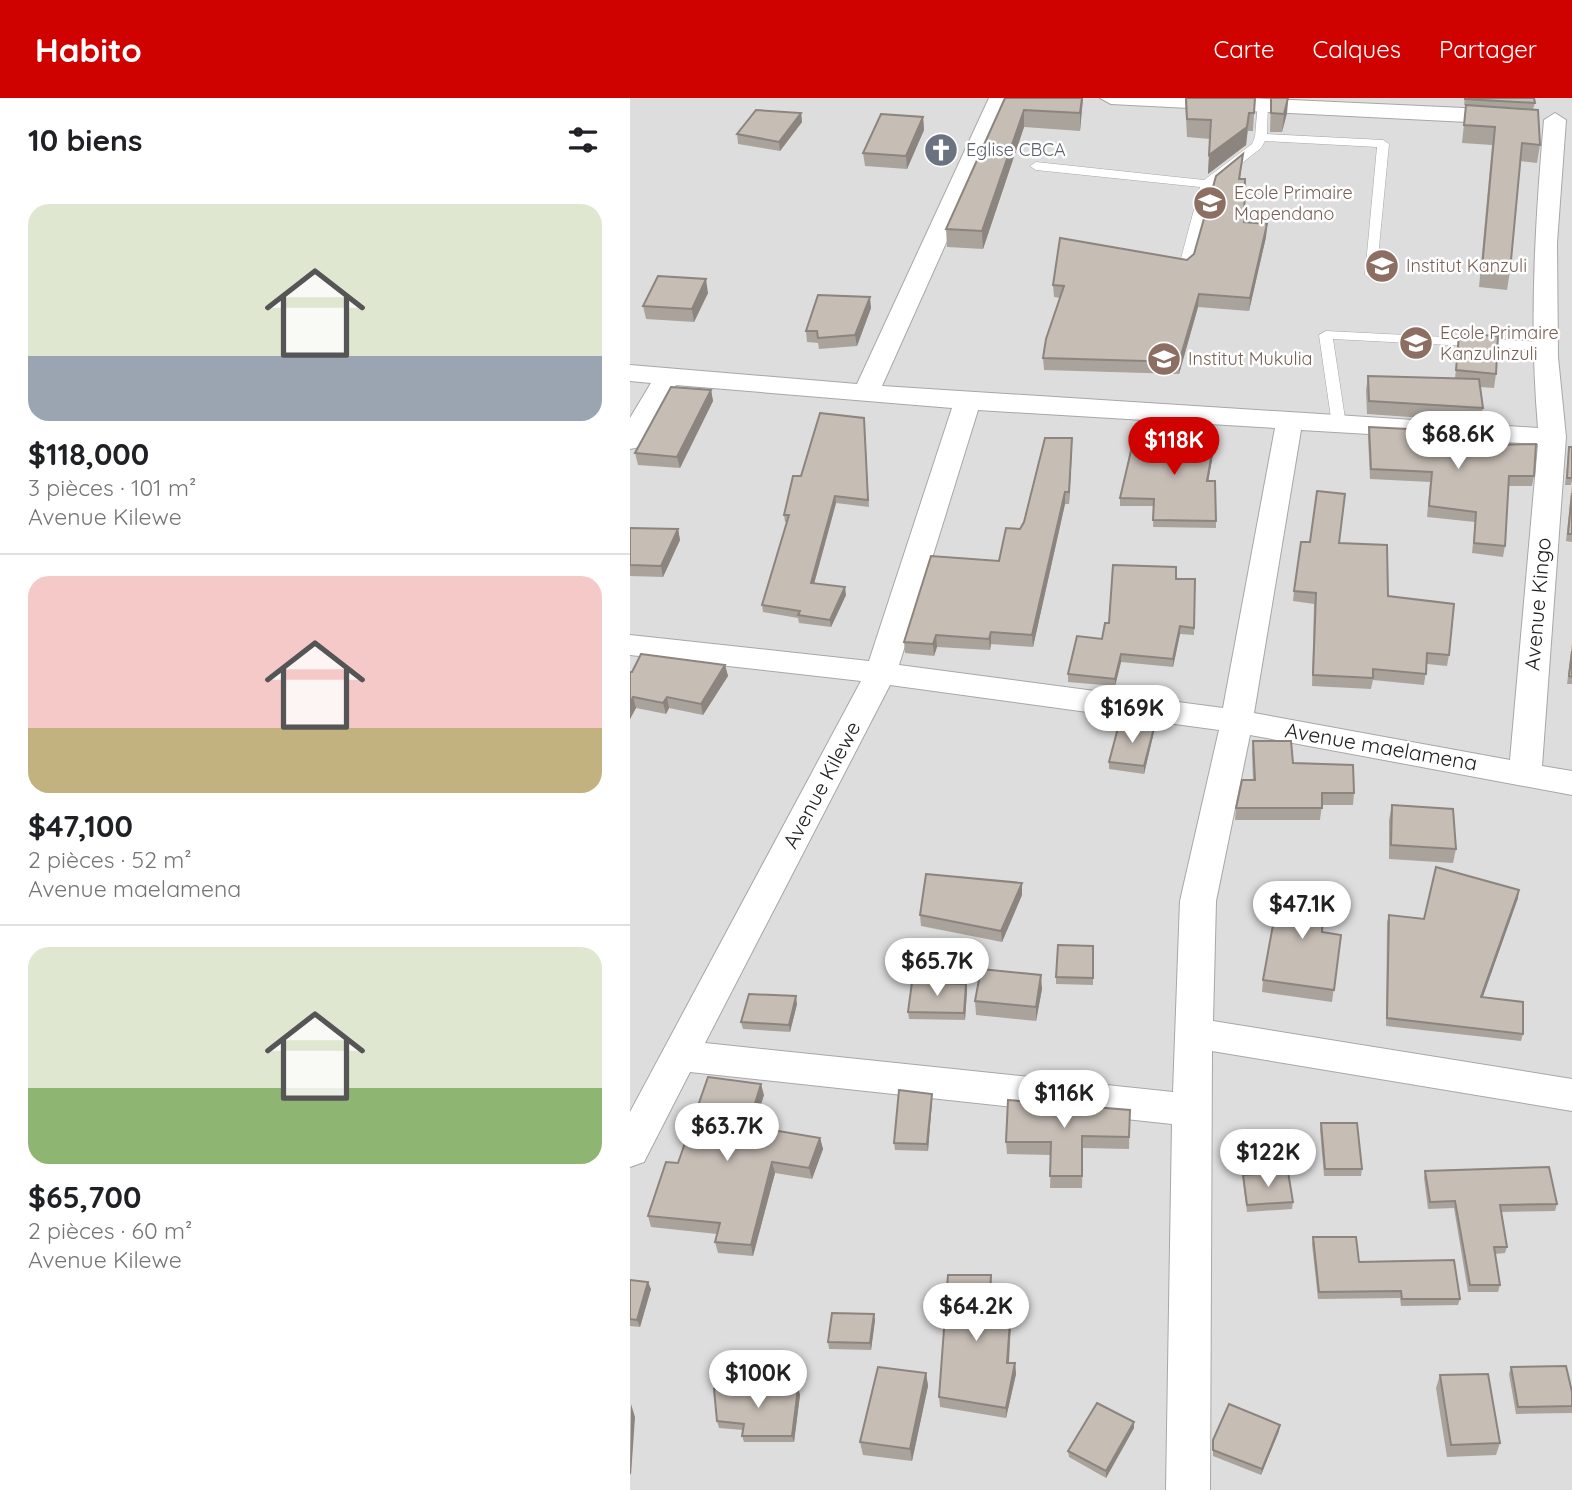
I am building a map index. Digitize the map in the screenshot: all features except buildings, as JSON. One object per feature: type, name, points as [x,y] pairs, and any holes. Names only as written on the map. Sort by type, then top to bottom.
[{"type":"street","points":[[866,392],[1000,98]]},
{"type":"street","points":[[1111,98],[1262,104],[1335,102],[1564,120]]},
{"type":"street","name":"Avenue Kingo","points":[[1525,772],[1552,437],[1545,351],[1545,243],[1564,120]]},
{"type":"street","points":[[1545,243],[1572,246]]},
{"type":"street","points":[[1545,351],[1572,360]]},
{"type":"street","points":[[630,373],[967,401],[1289,423],[1552,437]]},
{"type":"street","points":[[630,441],[668,376]]},
{"type":"street","name":"Avenue Kilewe","points":[[630,1150],[881,673],[967,401]]},
{"type":"street","points":[[1188,1490],[1192,1110],[1198,901],[1237,721],[1289,423]]},
{"type":"street","name":"Avenue maelamena","points":[[630,645],[881,673],[1237,721],[1525,772]]},
{"type":"street","points":[[1525,772],[1572,783]]},
{"type":"street","points":[[1195,1033],[1572,1095]]},
{"type":"street","points":[[681,1056],[1192,1110]]},
{"type":"lane","points":[[1185,266],[1207,184],[1257,146],[1261,136],[1262,104]]},
{"type":"lane","points":[[1261,136],[1383,144],[1371,275]]},
{"type":"lane","points":[[1036,166],[1207,184]]},
{"type":"lane","points":[[1339,425],[1326,335],[1545,351]]},
{"type":"shaded area","points":[[630,98],[1572,98],[1572,1490],[630,1490]]},
{"type":"place","name":"Eglise CBCA","points":[[941,150]]},
{"type":"place","name":"Ecole Primaire Mapendano","points":[[1210,203]]},
{"type":"place","name":"Institut Kanzuli","points":[[1382,266]]},
{"type":"place","name":"Ecole Primaire Kanzulinzuli","points":[[1416,343]]},
{"type":"place","name":"Institut Mukulia","points":[[1164,359]]}]
